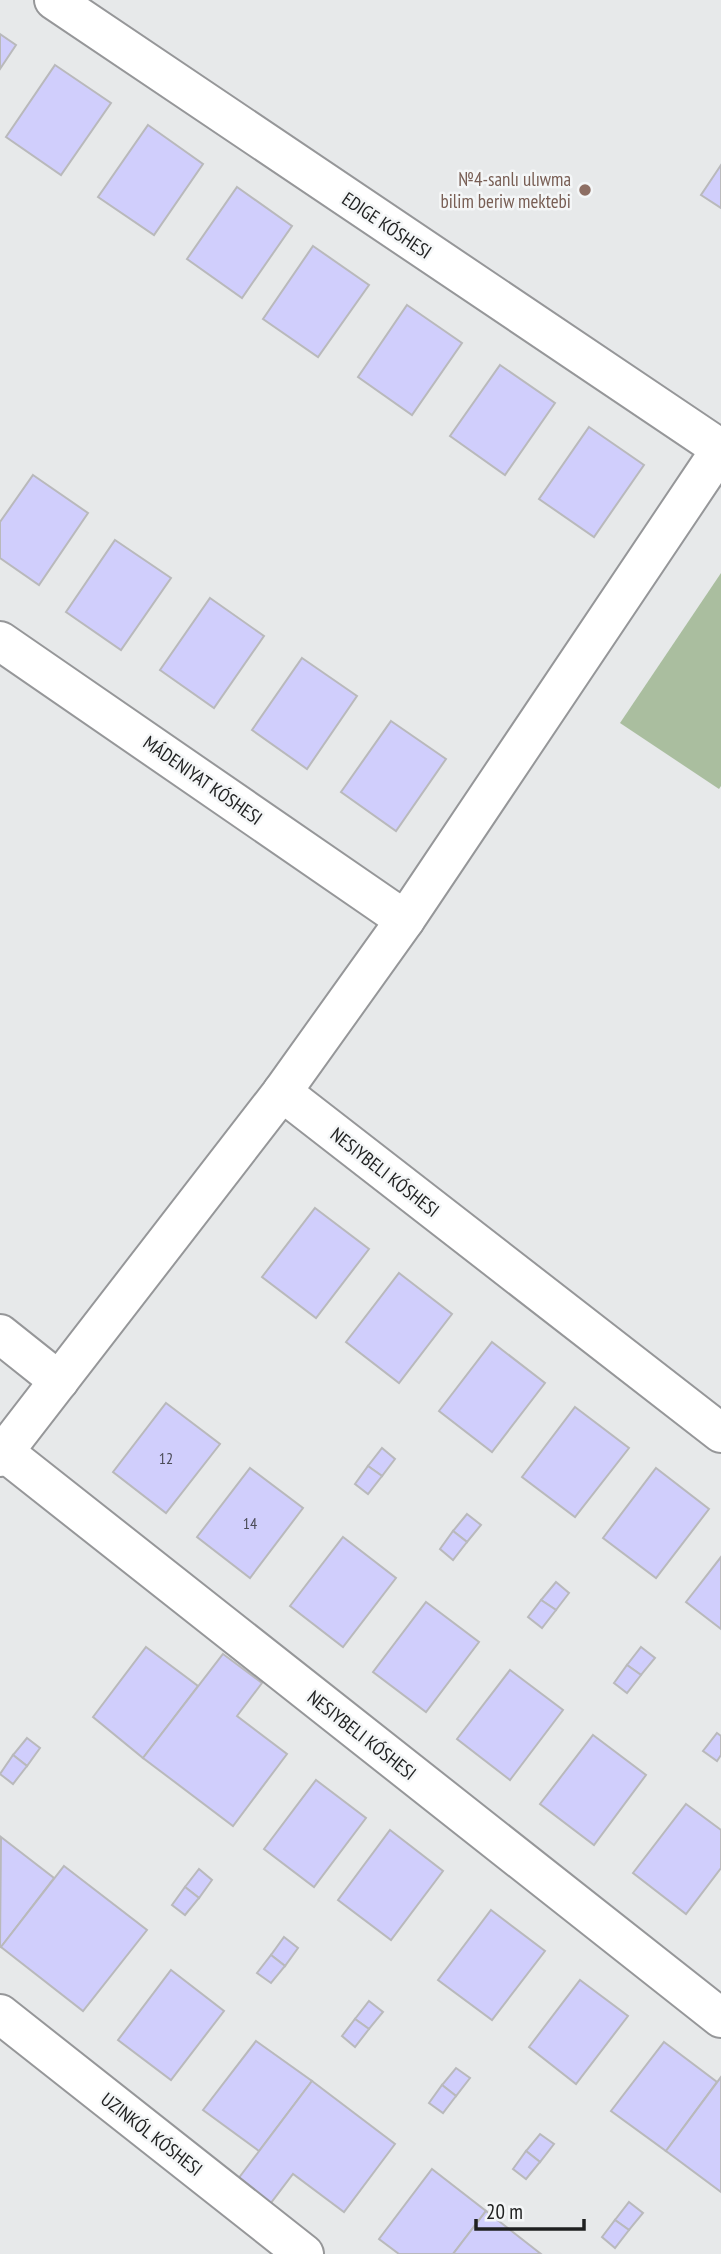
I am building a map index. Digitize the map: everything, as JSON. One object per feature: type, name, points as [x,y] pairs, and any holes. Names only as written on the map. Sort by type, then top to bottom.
[{"type":"street","name":"EDIGE KÓSHESI","points":[[54,0],[721,449]]},
{"type":"street","points":[[2,1455],[282,1092],[405,920],[721,449]]},
{"type":"street","name":"MÁDENIYAT KÓSHESI","points":[[0,641],[405,920]]},
{"type":"street","name":"NESIYBELI KÓSHESI","points":[[282,1092],[721,1433]]},
{"type":"street","points":[[0,1334],[60,1381]]},
{"type":"street","name":"NESIYBELI KÓSHESI","points":[[2,1455],[721,2018]]},
{"type":"street","points":[[0,2014],[304,2254]]},
{"type":"green space","points":[[721,573],[721,786],[719,789],[620,723]]},
{"type":"building","points":[[0,34],[16,45],[0,69]]},
{"type":"building","points":[[55,65],[111,103],[61,175],[6,137]]},
{"type":"building","points":[[148,125],[203,164],[154,235],[98,197]]},
{"type":"building","points":[[721,165],[721,208],[701,195]]},
{"type":"building","points":[[237,187],[292,226],[242,298],[187,259]]},
{"type":"building","points":[[313,246],[369,285],[318,357],[263,319]]},
{"type":"building","points":[[407,305],[462,343],[412,415],[358,377]]},
{"type":"building","points":[[500,365],[555,403],[505,475],[450,436]]},
{"type":"building","points":[[589,427],[644,465],[594,537],[539,499]]},
{"type":"building","points":[[33,475],[88,513],[39,585],[0,558],[0,522]]},
{"type":"building","points":[[115,540],[171,578],[121,650],[66,612]]},
{"type":"building","points":[[210,598],[264,636],[214,708],[160,670]]},
{"type":"building","points":[[302,658],[357,696],[307,769],[252,730]]},
{"type":"building","points":[[391,721],[446,759],[396,831],[341,792]]},
{"type":"building","points":[[315,1208],[369,1249],[316,1318],[262,1277]]},
{"type":"building","points":[[399,1273],[452,1314],[399,1383],[346,1342]]},
{"type":"building","points":[[492,1342],[545,1383],[492,1452],[439,1411]]},
{"type":"building","points":[[166,1403],[220,1444],[166,1513],[113,1472]]},
{"type":"building","points":[[575,1407],[629,1448],[575,1517],[522,1477]]},
{"type":"building","points":[[382,1448],[395,1459],[382,1476],[368,1466]]},
{"type":"building","points":[[368,1466],[382,1476],[368,1494],[355,1484]]},
{"type":"building","points":[[250,1468],[303,1508],[250,1578],[197,1537]]},
{"type":"building","points":[[656,1468],[709,1509],[656,1578],[603,1538]]},
{"type":"building","points":[[467,1514],[481,1525],[467,1542],[453,1531]]},
{"type":"building","points":[[453,1531],[467,1542],[453,1560],[440,1549]]},
{"type":"building","points":[[343,1537],[396,1578],[343,1647],[290,1606]]},
{"type":"building","points":[[721,1557],[721,1629],[686,1602]]},
{"type":"building","points":[[556,1582],[569,1593],[556,1610],[541,1600]]},
{"type":"building","points":[[541,1600],[556,1610],[542,1628],[528,1617]]},
{"type":"building","points":[[426,1602],[479,1642],[426,1712],[373,1672]]},
{"type":"building","points":[[146,1647],[198,1686],[143,1758],[93,1717]]},
{"type":"building","points":[[641,1647],[655,1658],[641,1675],[627,1665]]},
{"type":"building","points":[[223,1654],[262,1683],[237,1716],[287,1754],[233,1826],[143,1758]]},
{"type":"building","points":[[627,1665],[641,1675],[627,1693],[614,1683]]},
{"type":"building","points":[[510,1670],[563,1710],[510,1780],[457,1739]]},
{"type":"building","points":[[717,1733],[721,1736],[721,1755],[717,1761],[703,1751]]},
{"type":"building","points":[[593,1735],[646,1775],[594,1845],[540,1804]]},
{"type":"building","points":[[27,1738],[40,1748],[27,1766],[13,1755]]},
{"type":"building","points":[[13,1755],[27,1766],[13,1784],[0,1774]]},
{"type":"building","points":[[316,1780],[366,1818],[314,1887],[264,1849]]},
{"type":"building","points":[[686,1804],[721,1830],[721,1868],[686,1914],[633,1873]]},
{"type":"building","points":[[390,1830],[443,1871],[391,1940],[338,1900]]},
{"type":"building","points":[[1,1837],[54,1878],[1,1947],[0,1946]]},
{"type":"building","points":[[64,1866],[147,1930],[83,2011],[1,1947]]},
{"type":"building","points":[[199,1869],[212,1880],[199,1898],[185,1887]]},
{"type":"building","points":[[185,1887],[199,1898],[185,1915],[172,1905]]},
{"type":"building","points":[[491,1910],[545,1951],[492,2020],[438,1980]]},
{"type":"building","points":[[284,1937],[298,1948],[285,1966],[271,1955]]},
{"type":"building","points":[[271,1955],[285,1966],[271,1983],[257,1973]]},
{"type":"building","points":[[171,1970],[224,2011],[171,2080],[118,2040]]},
{"type":"building","points":[[580,1980],[628,2016],[576,2084],[529,2047]]},
{"type":"building","points":[[369,2001],[383,2012],[369,2029],[355,2019]]},
{"type":"building","points":[[355,2019],[369,2029],[355,2047],[342,2036]]},
{"type":"building","points":[[256,2041],[312,2081],[259,2151],[203,2110]]},
{"type":"building","points":[[664,2042],[717,2082],[666,2151],[611,2111]]},
{"type":"building","points":[[456,2068],[470,2078],[456,2096],[442,2085]]},
{"type":"building","points":[[721,2077],[721,2192],[666,2151]]},
{"type":"building","points":[[312,2081],[395,2144],[344,2212],[293,2174],[267,2208],[235,2183]]},
{"type":"building","points":[[442,2085],[456,2096],[443,2113],[429,2103]]},
{"type":"building","points":[[540,2134],[554,2144],[540,2162],[526,2151]]},
{"type":"building","points":[[526,2151],[540,2162],[526,2179],[513,2169]]},
{"type":"building","points":[[432,2169],[486,2211],[453,2254],[399,2254],[379,2239]]},
{"type":"building","points":[[629,2202],[643,2213],[629,2230],[615,2220]]},
{"type":"building","points":[[486,2211],[541,2254],[453,2254]]},
{"type":"building","points":[[615,2220],[629,2230],[615,2248],[602,2237]]},
{"type":"place","name":"№4-sanlı ulıwma bilim beriw mektebi","points":[[585,190]]}]
